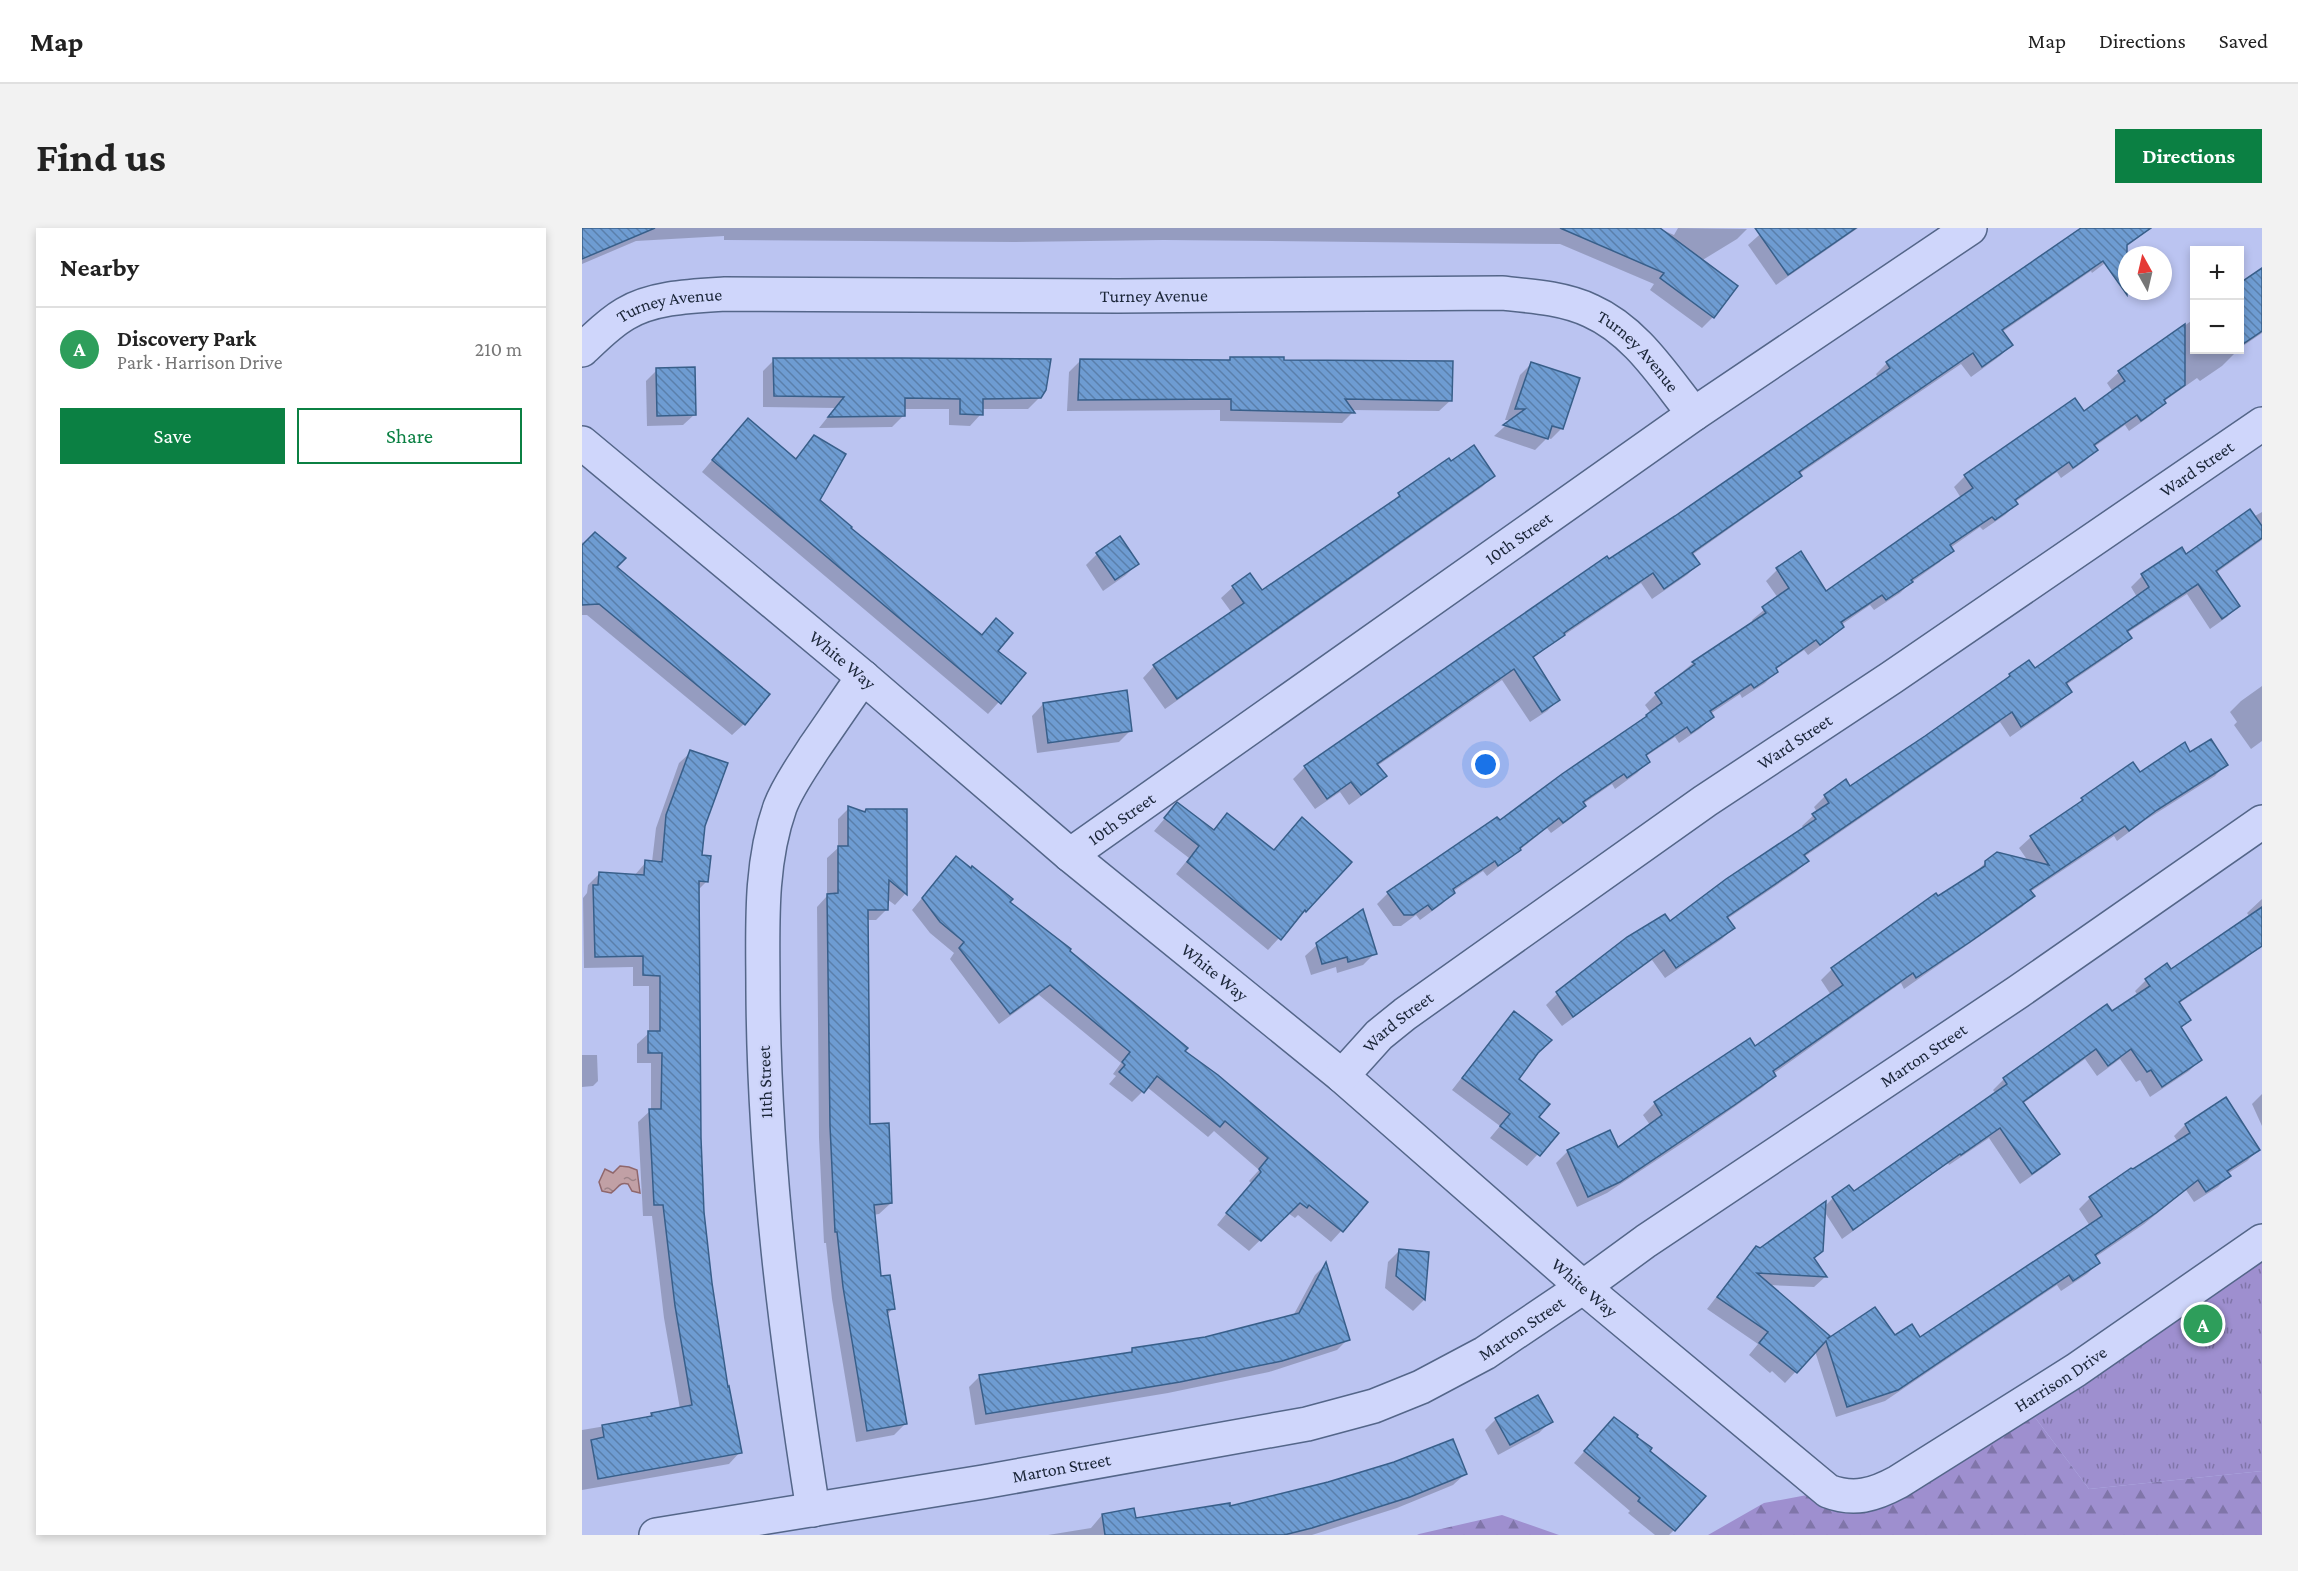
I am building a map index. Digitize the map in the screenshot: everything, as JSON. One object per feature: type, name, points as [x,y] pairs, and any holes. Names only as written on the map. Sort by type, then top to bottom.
[{"type":"street","name":"10th Street","points":[[1070,855],[1694,414],[1970,228]]},
{"type":"street","name":"Turney Avenue","points":[[582,350],[604,328],[627,313],[676,298],[725,294],[1129,296],[1502,293],[1572,304],[1592,311],[1616,325],[1634,340],[1694,414]]},
{"type":"street","name":"Ward Street","points":[[1342,1076],[1379,1035],[1405,1014],[1686,815],[1900,672],[2262,424]]},
{"type":"street","name":"White Way","points":[[582,443],[862,677],[1070,855],[1342,1076],[1583,1287],[1812,1480],[1828,1491],[1850,1497]]},
{"type":"street","name":"11th Street","points":[[813,1510],[792,1364],[769,1162],[764,1079],[763,913],[770,843],[780,806],[795,776],[862,677]]},
{"type":"street","name":"Marton Street","points":[[656,1535],[1179,1447],[1338,1417],[1374,1406],[1448,1374],[1485,1353],[1583,1287],[1646,1241],[2018,992],[2262,822]]},
{"type":"street","name":"Harrison Drive","points":[[1850,1497],[1868,1495],[1898,1482],[2076,1370],[2262,1241]]},
{"type":"green space","points":[[2262,1245],[2262,1471],[2089,1489],[2024,1403]]},
{"type":"green space","points":[[2024,1403],[2089,1489],[2262,1471],[2262,1535],[1708,1535],[1764,1503],[1828,1491],[1850,1497]]},
{"type":"green space","points":[[1502,1515],[1559,1535],[1417,1535],[1419,1534]]},
{"type":"water","points":[[620,1166],[637,1170],[640,1193],[632,1191],[628,1184],[620,1185],[611,1193],[602,1191],[599,1182],[605,1169],[613,1173]]},
{"type":"building","points":[[582,228],[655,228],[582,259]]},
{"type":"building","points":[[1560,228],[1660,228],[1738,286],[1714,318],[1660,278],[1664,273]]},
{"type":"building","points":[[1755,228],[1856,228],[1788,275]]},
{"type":"building","points":[[2081,228],[2151,228],[2127,246],[2118,246],[2118,282],[2103,261],[2002,330],[2013,345],[1982,367],[1973,353],[1799,472],[1802,476],[1692,553],[1700,564],[1664,589],[1653,573],[1564,633],[1565,635],[1533,657],[1560,700],[1542,712],[1514,669],[1377,764],[1387,776],[1361,795],[1351,782],[1327,799],[1304,766],[1607,556],[1609,559],[1675,516],[1890,368],[1886,362]]},
{"type":"building","points":[[2262,268],[2262,331],[2244,343],[2244,300],[2244,280]]},
{"type":"building","points":[[2185,324],[2185,385],[2164,400],[2166,403],[2141,421],[2137,415],[2094,445],[2098,450],[2073,468],[2069,462],[2015,500],[2018,504],[1995,520],[1992,517],[1950,545],[1954,551],[1911,580],[1913,582],[1886,600],[1882,595],[1841,622],[1844,627],[1820,645],[1816,640],[1776,668],[1778,672],[1754,688],[1751,684],[1710,711],[1714,717],[1691,733],[1687,727],[1646,755],[1650,762],[1627,778],[1624,774],[1583,802],[1586,806],[1563,823],[1559,818],[1498,866],[1495,861],[1453,889],[1455,893],[1432,910],[1428,905],[1413,915],[1404,915],[1387,892],[1497,817],[1500,820],[1647,716],[1662,703],[1655,693],[1695,664],[1692,662],[1766,613],[1762,607],[1789,588],[1776,568],[1801,551],[1826,591],[1973,488],[1964,475],[2075,398],[2084,411],[2125,381],[2118,371]]},
{"type":"building","points":[[1230,357],[1284,357],[1284,360],[1453,361],[1452,401],[1345,399],[1355,413],[1231,410],[1231,399],[1078,400],[1080,359],[1230,360]]},
{"type":"building","points":[[773,358],[1051,359],[1046,390],[1041,398],[983,399],[983,415],[960,414],[960,399],[905,398],[905,416],[828,417],[844,397],[774,396]]},
{"type":"building","points":[[1531,362],[1580,378],[1563,429],[1552,426],[1548,439],[1503,425],[1525,409],[1515,409]]},
{"type":"building","points":[[695,367],[696,415],[657,416],[656,368]]},
{"type":"building","points":[[748,418],[796,459],[814,435],[846,454],[820,500],[982,635],[996,618],[1013,633],[998,651],[1026,673],[1001,704],[712,460]]},
{"type":"building","points":[[1474,445],[1495,476],[1177,699],[1153,665],[1244,603],[1232,586],[1250,573],[1262,590],[1400,496],[1398,493],[1449,458],[1451,461]]},
{"type":"building","points":[[2250,509],[2262,526],[2262,538],[2216,571],[2240,606],[2222,619],[2198,584],[2127,631],[2132,638],[2066,683],[2072,692],[2021,727],[2012,712],[1804,855],[1809,861],[1727,917],[1735,928],[1676,968],[1664,950],[1573,1017],[1556,992],[1627,937],[1665,914],[1670,921],[1726,879],[1816,819],[1812,814],[1829,803],[1824,795],[1846,779],[1850,786],[1925,736],[2029,660],[2035,668],[2149,587],[2141,574],[2182,547],[2186,554]]},
{"type":"building","points":[[595,532],[626,558],[617,567],[770,694],[745,725],[599,604],[582,605],[582,545]]},
{"type":"building","points":[[1120,536],[1139,564],[1115,580],[1096,553]]},
{"type":"building","points":[[1127,690],[1132,731],[1048,743],[1043,703]]},
{"type":"building","points":[[2211,739],[2228,765],[2157,810],[2129,831],[2125,826],[2030,890],[2035,896],[1970,942],[1916,978],[1913,973],[1773,1071],[1776,1076],[1736,1104],[1620,1182],[1588,1197],[1567,1150],[1610,1130],[1618,1147],[1662,1115],[1654,1102],[1750,1038],[1755,1046],[1843,985],[1831,968],[1936,893],[1938,896],[1985,866],[1985,861],[1997,852],[2049,865],[2030,836],[2133,762],[2140,772],[2185,742],[2190,752]]},
{"type":"building","points":[[690,750],[728,763],[705,826],[702,855],[711,856],[708,882],[699,881],[701,1138],[704,1212],[712,1283],[728,1387],[742,1453],[598,1479],[591,1440],[604,1437],[602,1425],[652,1416],[651,1413],[692,1405],[675,1306],[663,1205],[654,1205],[649,1109],[661,1109],[662,1053],[648,1053],[648,1031],[660,1031],[660,976],[643,975],[643,956],[595,957],[593,885],[598,885],[599,872],[644,875],[645,860],[662,862],[666,815]]},
{"type":"building","points":[[1177,802],[1214,830],[1227,813],[1274,850],[1302,817],[1352,862],[1306,912],[1305,910],[1281,940],[1187,862],[1199,846],[1164,818]]},
{"type":"building","points":[[848,806],[865,812],[866,809],[907,809],[907,895],[889,880],[888,910],[868,910],[870,1124],[889,1123],[892,1203],[874,1205],[881,1276],[890,1275],[895,1309],[887,1310],[907,1424],[867,1431],[843,1287],[837,1232],[835,1232],[830,1126],[827,894],[838,893],[838,846],[848,846]]},
{"type":"building","points":[[956,856],[1013,899],[1010,902],[1071,949],[1070,951],[1188,1048],[1185,1051],[1218,1075],[1368,1202],[1343,1232],[1309,1205],[1307,1208],[1300,1203],[1261,1241],[1226,1213],[1261,1172],[1259,1169],[1268,1158],[1225,1121],[1220,1127],[1157,1076],[1144,1093],[1119,1072],[1125,1065],[1122,1062],[1130,1052],[1050,985],[1010,1014],[959,948],[964,942],[940,922],[922,898]]},
{"type":"building","points":[[2262,907],[2262,946],[2179,1002],[2191,1020],[2181,1027],[2202,1060],[2162,1087],[2151,1070],[2147,1072],[2131,1049],[2108,1066],[2096,1049],[2023,1102],[2060,1154],[2032,1174],[2000,1128],[1853,1230],[1832,1197],[1849,1185],[1854,1191],[2007,1084],[2003,1078],[2107,1004],[2112,1011],[2150,986],[2145,979],[2167,963],[2171,969]]},
{"type":"building","points":[[1363,909],[1377,954],[1348,962],[1347,957],[1322,964],[1316,943]]},
{"type":"building","points":[[1514,1011],[1552,1040],[1538,1053],[1519,1079],[1550,1104],[1539,1117],[1559,1133],[1540,1156],[1500,1126],[1510,1114],[1462,1078]]},
{"type":"building","points":[[2226,1097],[2260,1150],[2227,1171],[2231,1176],[2206,1192],[2198,1180],[2156,1213],[2095,1255],[2100,1263],[2073,1281],[2069,1275],[1898,1390],[1847,1407],[1826,1341],[1797,1373],[1759,1343],[1768,1332],[1717,1297],[1756,1246],[1760,1248],[1826,1201],[1823,1251],[1814,1258],[1827,1277],[1757,1273],[1830,1336],[1827,1339],[1875,1307],[1895,1335],[1912,1324],[1920,1337],[2102,1216],[2089,1197],[2131,1168],[2133,1169],[2190,1133],[2185,1124]]},
{"type":"building","points":[[1399,1249],[1429,1252],[1425,1300],[1396,1276]]},
{"type":"building","points":[[1326,1262],[1350,1340],[1282,1361],[1180,1382],[986,1414],[979,1375],[1132,1352],[1132,1348],[1205,1337],[1299,1313]]},
{"type":"building","points":[[1538,1395],[1553,1422],[1510,1445],[1495,1418]]},
{"type":"building","points":[[1614,1417],[1652,1448],[1650,1451],[1706,1496],[1675,1531],[1638,1501],[1640,1498],[1584,1451]]},
{"type":"building","points":[[1453,1439],[1467,1474],[1410,1497],[1312,1528],[1284,1535],[1105,1535],[1102,1514],[1134,1508],[1136,1518],[1230,1503],[1230,1506],[1328,1482],[1394,1462]]},
{"type":"place","name":"Discovery Park","points":[[2203,1324]]}]
